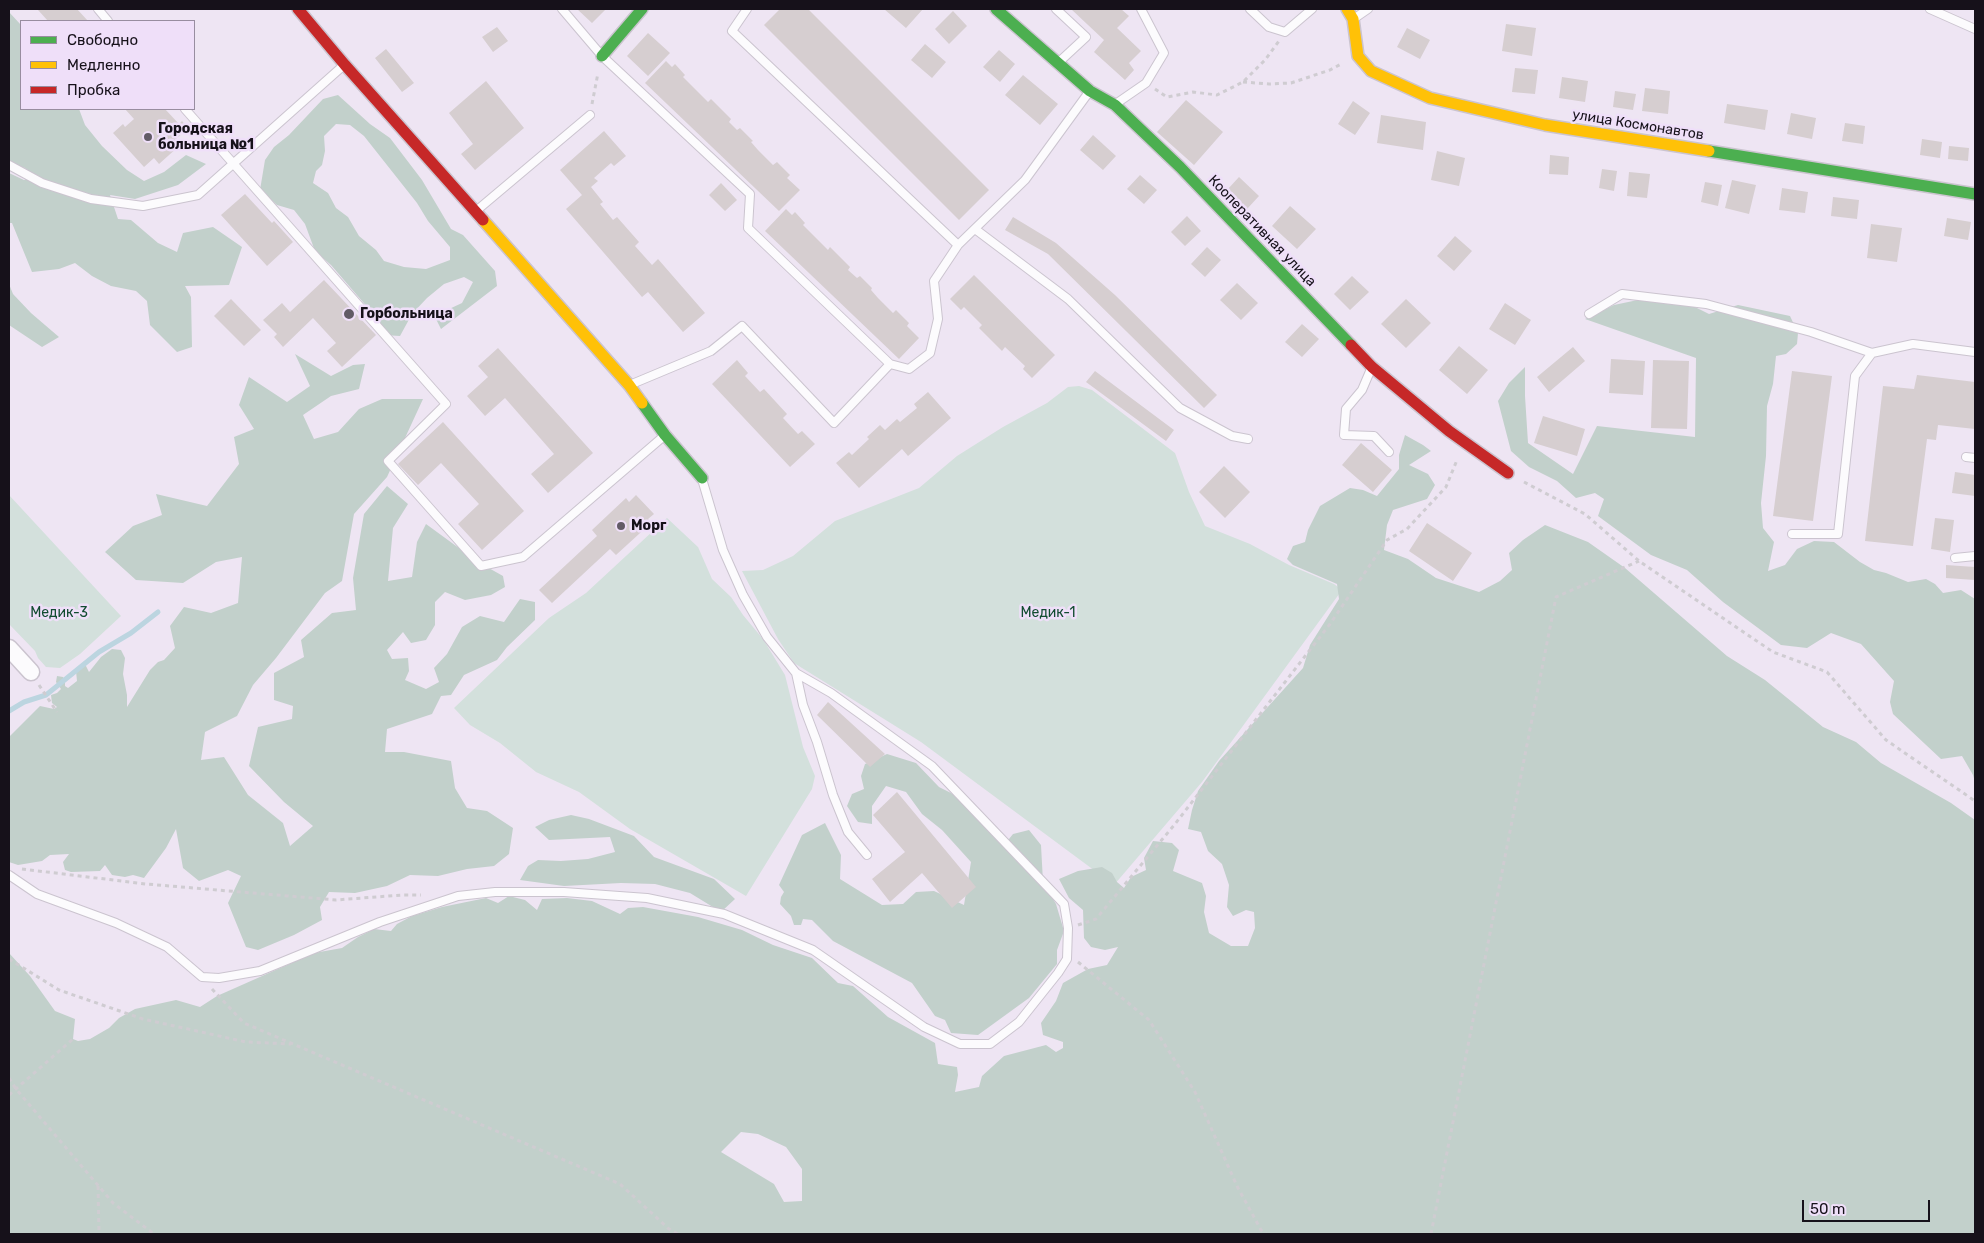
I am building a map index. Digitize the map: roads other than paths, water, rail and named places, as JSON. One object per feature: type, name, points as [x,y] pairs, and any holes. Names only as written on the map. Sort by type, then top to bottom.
[{"type":"street","points":[[298,9],[345,65],[628,385],[665,435],[702,478]]},
{"type":"street","points":[[602,56],[642,9]]},
{"type":"street","name":"Кооперативная улица","points":[[996,9],[1090,91],[1115,105],[1180,167],[1372,367],[1465,442],[1508,473]]},
{"type":"street","name":"улица Космонавтов","points":[[1350,14],[1358,56],[1371,71],[1430,98],[1535,123],[1975,194]]},
{"type":"street","points":[[9,648],[31,672]]},
{"type":"lane","points":[[98,9],[107,20]]},
{"type":"lane","points":[[562,9],[602,56],[750,194],[748,228],[890,364],[909,369],[930,353],[938,319],[934,281],[958,245],[1025,180],[1090,91]]},
{"type":"lane","points":[[747,9],[732,31],[958,245]]},
{"type":"lane","points":[[1056,9],[1086,38],[1058,63]]},
{"type":"lane","points":[[1115,105],[1146,83],[1164,53],[1141,9]]},
{"type":"lane","points":[[1250,9],[1269,27],[1285,32],[1312,9]]},
{"type":"lane","points":[[1350,14],[1368,9]]},
{"type":"lane","points":[[1930,9],[1975,29]]},
{"type":"lane","points":[[9,165],[42,183],[91,200],[143,206],[198,194],[345,65]]},
{"type":"lane","points":[[186,110],[446,404],[388,461],[481,566],[523,557],[665,435]]},
{"type":"lane","points":[[475,212],[590,114]]},
{"type":"lane","points":[[975,229],[1068,299],[1180,408],[1232,436],[1248,439]]},
{"type":"lane","points":[[1589,314],[1622,294],[1706,304],[1810,332],[1872,353],[1913,344],[1975,352]]},
{"type":"lane","points":[[628,385],[711,351],[742,326],[834,423],[890,364]]},
{"type":"lane","points":[[1792,534],[1838,534],[1856,376],[1872,353]]},
{"type":"lane","points":[[1372,367],[1362,390],[1346,409],[1344,435],[1374,436],[1389,452]]},
{"type":"lane","points":[[1966,457],[1975,458]]},
{"type":"lane","points":[[9,875],[37,894],[116,923],[167,947],[202,977],[219,978],[260,971],[380,922],[458,896],[495,892],[564,892],[647,898],[724,914],[813,950],[924,1027],[960,1044],[990,1044],[1019,1022],[1058,974],[1067,959],[1068,928],[1064,904],[932,766],[830,693],[796,674],[767,636],[743,596],[723,550],[702,478]]},
{"type":"lane","points":[[1955,558],[1975,556]]},
{"type":"lane","points":[[796,674],[803,705],[817,742],[833,795],[848,832],[867,855]]},
{"type":"waterway","points":[[9,711],[24,702],[46,695],[99,652],[131,633],[158,612]]},
{"type":"place","name":"Городская больница №1","points":[[148,137]]},
{"type":"place","name":"Горбольница","points":[[349,314]]},
{"type":"place","name":"Морг","points":[[621,526]]},
{"type":"park label","name":"Медик-3","points":[[59,613]]},
{"type":"park label","name":"Медик-1","points":[[1048,613]]}]
